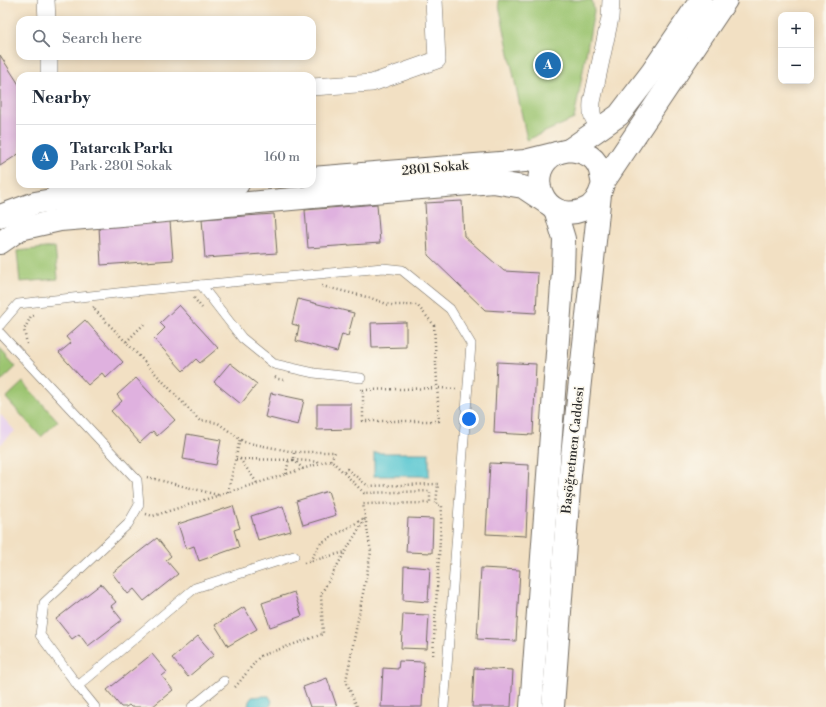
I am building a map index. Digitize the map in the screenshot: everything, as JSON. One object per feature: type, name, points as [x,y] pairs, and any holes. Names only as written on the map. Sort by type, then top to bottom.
[{"type":"street","points":[[46,0],[47,16]]},
{"type":"street","points":[[316,87],[372,83],[437,60],[434,0]]},
{"type":"street","points":[[600,129],[592,117],[591,111],[610,18],[611,0]]},
{"type":"street","name":"2801 Sokak","points":[[316,178],[463,175],[563,152],[600,129],[618,115],[652,72],[701,0]]},
{"type":"street","points":[[0,243],[20,229],[58,221],[305,197],[463,175],[523,187],[551,206],[565,213],[576,213],[586,210],[594,203],[601,189],[726,0]]},
{"type":"street","points":[[49,60],[49,72]]},
{"type":"street","name":"Başöğretmen Caddesi","points":[[532,707],[564,239],[551,206],[542,194],[539,185],[543,166],[550,158],[563,152],[579,151],[597,162],[600,170],[601,189],[570,475],[553,707]]},
{"type":"street","points":[[0,216],[35,203],[56,191],[134,188]]},
{"type":"street","points":[[56,191],[58,221]]},
{"type":"lane","points":[[0,325],[18,304],[383,268],[402,270],[450,309],[471,344],[444,707]]},
{"type":"lane","points":[[201,285],[242,338],[274,364],[314,373],[361,378]]},
{"type":"lane","points":[[0,332],[136,480],[139,505],[128,524],[44,603],[40,635],[95,707]]},
{"type":"lane","points":[[78,686],[195,588],[291,557]]},
{"type":"lane","points":[[192,707],[224,681]]},
{"type":"path","points":[[322,286],[371,298],[389,305],[417,305],[434,325],[439,421],[363,421],[363,390],[361,378]]},
{"type":"path","points":[[204,310],[194,298],[210,297]]},
{"type":"path","points":[[86,308],[100,307]]},
{"type":"path","points":[[94,308],[199,420],[218,423],[244,442],[294,452],[335,452],[331,460],[153,516],[135,512]]},
{"type":"path","points":[[27,345],[24,330],[31,316],[38,314]]},
{"type":"path","points":[[126,342],[144,324]]},
{"type":"path","points":[[272,375],[278,379],[291,381]]},
{"type":"path","points":[[355,390],[438,388],[468,389]]},
{"type":"path","points":[[228,492],[240,439]]},
{"type":"path","points":[[294,452],[294,460],[303,469]]},
{"type":"path","points":[[236,459],[289,459],[324,462]]},
{"type":"path","points":[[240,459],[257,483]]},
{"type":"path","points":[[286,474],[289,459]]},
{"type":"path","points":[[331,460],[364,493],[430,491],[430,504],[363,504],[371,552],[346,681],[357,707]]},
{"type":"path","points":[[344,472],[347,469],[368,486],[438,484],[436,504],[442,506],[433,654]]},
{"type":"path","points":[[142,471],[148,477],[148,483]]},
{"type":"path","points":[[136,480],[148,477],[218,495]]},
{"type":"path","points":[[142,520],[147,515],[148,508]]},
{"type":"path","points":[[231,689],[237,685],[260,656],[323,634],[321,594],[365,518]]},
{"type":"path","points":[[310,561],[321,543],[365,518]]},
{"type":"path","points":[[291,557],[290,567],[345,552]]},
{"type":"shaded area","points":[[0,414],[15,431],[0,445]]},
{"type":"green space","points":[[498,0],[592,0],[594,11],[574,119],[527,140]]},
{"type":"green space","points":[[55,247],[58,279],[20,282],[17,251]]},
{"type":"green space","points":[[0,349],[16,367],[0,382]]},
{"type":"green space","points":[[23,382],[58,421],[41,437],[6,398]]},
{"type":"water","points":[[374,453],[429,453],[429,476],[374,476]]},
{"type":"water","points":[[269,696],[272,701],[270,707],[248,707],[249,701],[252,697]]},
{"type":"building","points":[[0,55],[16,80],[16,156],[0,166]]},
{"type":"building","points":[[462,201],[464,236],[504,271],[538,273],[536,313],[485,310],[428,255],[425,203]]},
{"type":"building","points":[[377,204],[380,243],[308,248],[305,210]]},
{"type":"building","points":[[274,214],[277,253],[205,258],[202,219]]},
{"type":"building","points":[[170,221],[173,260],[101,265],[99,226]]},
{"type":"building","points":[[298,299],[354,313],[348,336],[342,334],[337,352],[296,341],[299,326],[292,324]]},
{"type":"building","points":[[179,305],[218,348],[200,363],[196,359],[183,371],[154,339],[165,328],[160,323]]},
{"type":"building","points":[[85,320],[123,362],[106,378],[102,373],[88,385],[59,353],[71,343],[66,337]]},
{"type":"building","points":[[406,322],[406,347],[372,348],[371,323]]},
{"type":"building","points":[[497,362],[536,364],[533,435],[494,433]]},
{"type":"building","points":[[230,363],[257,384],[241,404],[214,382]]},
{"type":"building","points":[[136,378],[175,420],[157,436],[153,431],[140,443],[111,411],[122,401],[117,395]]},
{"type":"building","points":[[271,393],[304,400],[298,425],[265,417]]},
{"type":"building","points":[[317,404],[351,404],[351,429],[317,430]]},
{"type":"building","points":[[187,434],[221,440],[216,465],[183,459]]},
{"type":"building","points":[[490,463],[529,465],[526,536],[486,534]]},
{"type":"building","points":[[328,491],[336,515],[303,525],[296,501]]},
{"type":"building","points":[[233,506],[240,528],[234,530],[239,547],[199,561],[194,546],[186,549],[178,524]]},
{"type":"building","points":[[283,506],[291,531],[258,540],[251,516]]},
{"type":"building","points":[[408,518],[433,519],[432,553],[406,552]]},
{"type":"building","points":[[157,538],[171,556],[166,560],[178,574],[144,601],[134,589],[128,594],[112,573]]},
{"type":"building","points":[[404,566],[430,568],[428,602],[403,600]]},
{"type":"building","points":[[481,568],[520,570],[516,641],[477,639]]},
{"type":"building","points":[[101,584],[116,602],[111,606],[122,620],[88,646],[79,634],[72,639],[56,619]]},
{"type":"building","points":[[294,592],[302,616],[270,627],[262,603]]},
{"type":"building","points":[[244,607],[257,629],[228,646],[215,625]]},
{"type":"building","points":[[403,614],[429,615],[427,649],[401,648]]},
{"type":"building","points":[[198,636],[214,655],[188,677],[172,658]]},
{"type":"building","points":[[152,654],[167,672],[162,676],[173,690],[152,707],[131,707],[129,705],[126,707],[121,707],[107,690]]},
{"type":"building","points":[[399,661],[424,662],[422,707],[381,707],[383,668],[398,669]]},
{"type":"building","points":[[474,668],[513,670],[511,707],[472,707]]},
{"type":"building","points":[[327,678],[337,707],[310,707],[303,687]]},
{"type":"place","name":"Tatarcık Parkı","points":[[548,65]]}]
